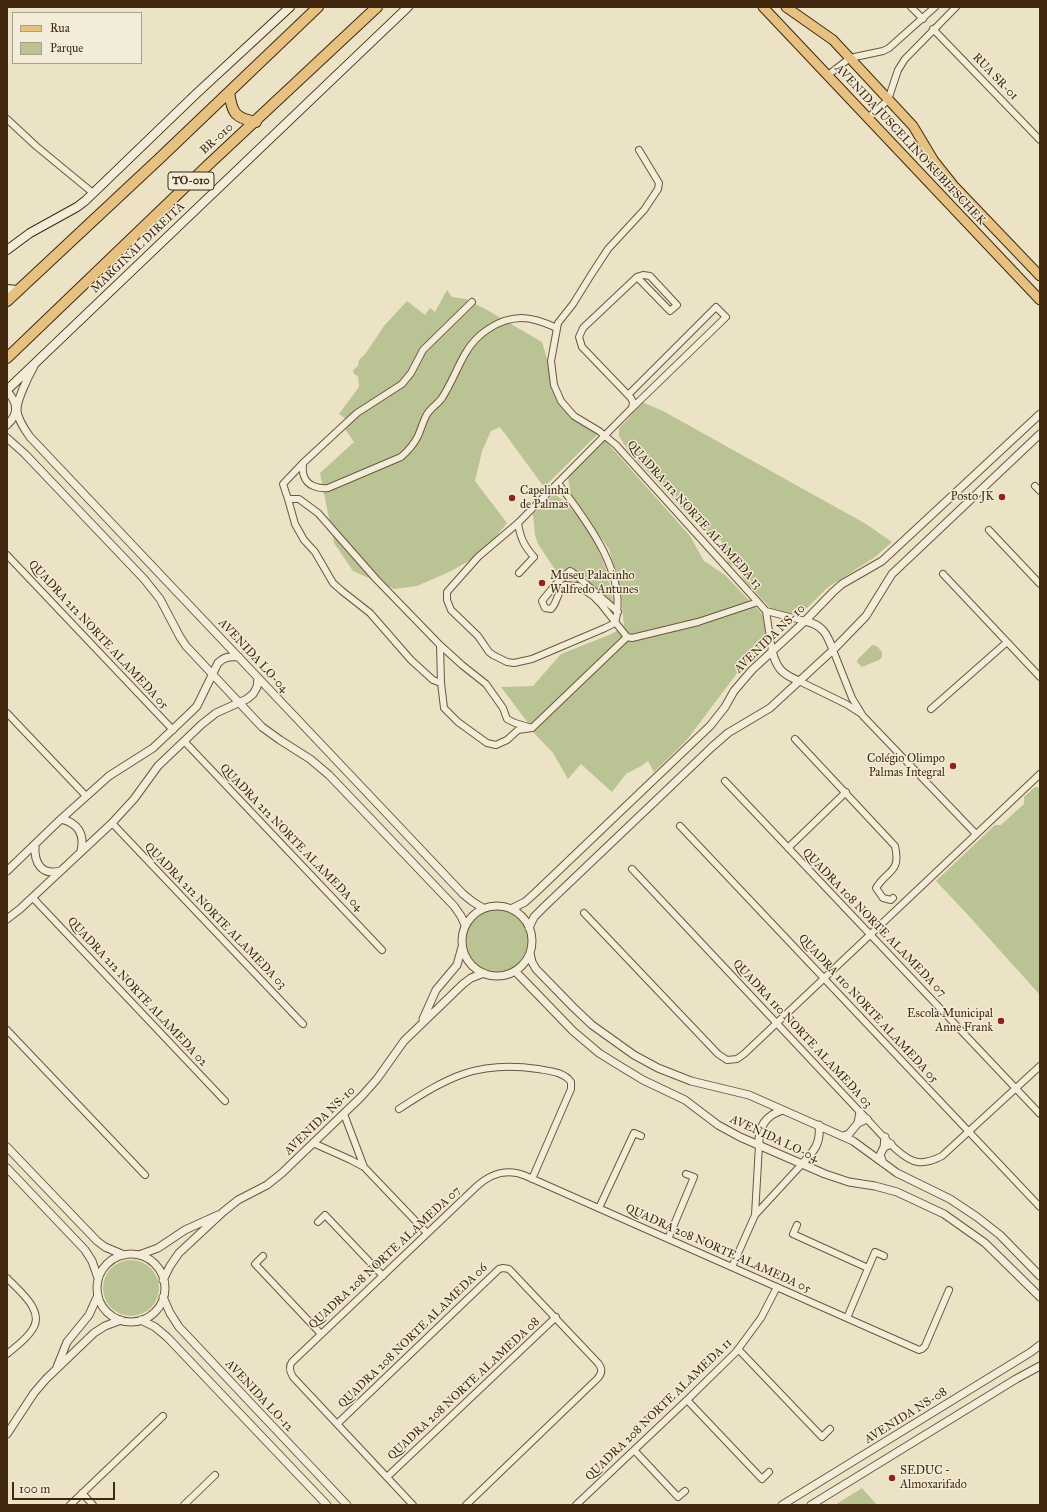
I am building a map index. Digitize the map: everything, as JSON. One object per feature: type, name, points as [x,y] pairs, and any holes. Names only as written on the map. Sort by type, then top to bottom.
[{"type":"highway","name":"BR-010","points":[[7,301],[12,290],[229,92],[318,7]]},
{"type":"highway","name":"BR-010","points":[[7,358],[202,171],[377,7]]},
{"type":"highway","points":[[229,92],[230,103],[234,112],[242,118],[256,122]]},
{"type":"main road","points":[[7,250],[30,233],[77,207],[290,7]]},
{"type":"main road","name":"MARGINAL DIREITA","points":[[7,390],[408,7]]},
{"type":"main road","name":"AVENIDA JUSCELINO KUBITSCHEK","points":[[763,7],[1040,300]]},
{"type":"main road","name":"AVENIDA JUSCELINO KUBITSCHEK","points":[[786,7],[833,40],[850,58],[913,126],[934,161],[954,186],[1040,276]]},
{"type":"street","points":[[911,7],[923,19]]},
{"type":"street","points":[[828,75],[850,58],[883,51],[889,48],[935,7]]},
{"type":"street","points":[[868,118],[888,100],[898,70],[905,59],[956,7]]},
{"type":"street","name":"RUA SR-01","points":[[933,29],[1040,140]]},
{"type":"street","points":[[7,119],[36,146],[93,193]]},
{"type":"street","name":"QUADRA 112 NORTE ALAMEDA 13","points":[[639,150],[659,183],[658,189],[644,210],[608,250],[591,274],[573,304],[558,323],[551,361],[554,385],[561,401],[574,416],[599,431],[616,445],[766,611]]},
{"type":"street","points":[[632,408],[633,402],[628,395],[582,347],[579,337],[583,328],[637,277],[643,275],[650,276],[677,305],[670,311],[637,277]]},
{"type":"street","points":[[440,683],[433,680],[412,660],[370,613],[333,582],[315,552],[304,540],[298,528],[283,484],[303,463],[357,413],[402,384],[411,373],[423,350],[472,302]]},
{"type":"street","points":[[558,483],[586,520],[607,559],[614,584],[618,612],[615,623],[522,662],[507,662],[489,652],[478,636],[451,610],[447,600],[447,592],[478,558],[518,523],[632,408],[726,317],[716,307],[628,395]]},
{"type":"street","points":[[303,463],[303,475],[307,481],[316,487],[328,488],[401,457],[409,450],[418,436],[426,416],[432,407],[442,399],[468,348],[483,332],[506,321],[522,318],[542,322],[558,328]]},
{"type":"street","points":[[7,425],[14,418],[22,391],[35,363]]},
{"type":"street","name":"AVENIDA LO-04","points":[[7,390],[13,398],[20,422],[30,437],[463,894],[483,908]]},
{"type":"street","name":"AVENIDA NS-10","points":[[511,909],[525,902],[535,893],[710,726],[742,680],[842,584],[882,561],[1040,414]]},
{"type":"street","points":[[528,928],[534,917],[545,906],[712,747],[728,733],[770,708],[832,650],[866,616],[892,574],[1040,434]]},
{"type":"street","points":[[7,438],[30,459],[144,579],[160,599],[183,642],[239,702],[268,732],[310,758],[325,771],[454,906],[465,925]]},
{"type":"street","points":[[1035,486],[1040,491]]},
{"type":"street","points":[[288,499],[299,499],[318,513],[440,645],[486,684],[503,708],[507,719],[532,728]]},
{"type":"street","points":[[518,523],[522,541],[534,556],[519,573]]},
{"type":"street","points":[[989,530],[1040,584]]},
{"type":"street","name":"QUADRA 212 NORTE ALAMEDA 05","points":[[7,555],[173,730]]},
{"type":"street","points":[[618,612],[570,571],[542,601],[545,608],[551,608],[554,605],[560,590],[565,585],[573,585],[583,589],[598,600],[627,637],[632,638],[638,638],[698,622],[758,602]]},
{"type":"street","points":[[943,574],[1040,677]]},
{"type":"street","points":[[863,716],[852,698],[823,629],[805,621],[766,611],[772,651],[781,671],[785,675],[846,704],[863,716],[976,834]]},
{"type":"street","points":[[440,645],[440,683],[444,708],[458,722],[487,743],[496,745],[507,740],[518,730],[532,728],[627,637]]},
{"type":"street","points":[[931,709],[1007,642]]},
{"type":"street","points":[[7,871],[35,846],[61,819],[109,776],[153,748],[195,709],[221,660],[229,656],[239,657]]},
{"type":"street","points":[[7,919],[33,898],[112,823],[128,806],[158,766],[205,721],[222,710],[254,694],[258,687],[258,678]]},
{"type":"street","points":[[7,714],[86,796]]},
{"type":"street","points":[[795,739],[895,846],[897,862],[895,868],[876,888],[878,893],[883,898],[890,900],[893,898]]},
{"type":"street","name":"QUADRA 212 NORTE ALAMEDA 04","points":[[184,741],[382,950]]},
{"type":"street","points":[[584,913],[722,1058],[727,1060],[737,1059],[778,1023],[1040,774]]},
{"type":"street","name":"QUADRA 108 NORTE ALAMEDA 07","points":[[725,781],[1040,1114]]},
{"type":"street","points":[[788,848],[846,792]]},
{"type":"street","points":[[61,819],[66,820],[75,826],[82,835],[83,840],[81,851]]},
{"type":"street","name":"QUADRA 212 NORTE ALAMEDA 03","points":[[112,823],[303,1024]]},
{"type":"street","name":"QUADRA 110 NORTE ALAMEDA 05","points":[[680,826],[1040,1207]]},
{"type":"street","points":[[35,846],[34,855],[41,868],[49,872],[60,871]]},
{"type":"street","name":"QUADRA 110 NORTE ALAMEDA 03","points":[[632,870],[885,1137]]},
{"type":"street","name":"QUADRA 212 NORTE ALAMEDA 02","points":[[33,898],[225,1101]]},
{"type":"street","points":[[465,925],[470,918],[483,908],[498,906],[511,909],[523,918],[528,928],[531,940],[530,953],[532,962],[536,969],[573,1007],[602,1033],[634,1055],[658,1068],[701,1084],[742,1093],[819,1125],[859,1144],[902,1176],[950,1199],[977,1217],[1000,1235],[1040,1276]]},
{"type":"street","name":"AVENIDA NS-10","points":[[416,1029],[426,1016],[436,990],[457,965],[462,947],[462,936],[465,925]]},
{"type":"street","points":[[462,947],[470,963],[476,969],[484,973]]},
{"type":"street","points":[[515,971],[524,963],[530,953]]},
{"type":"street","name":"AVENIDA LO-04","points":[[515,971],[560,1018],[599,1053],[637,1076],[685,1100],[728,1131],[835,1178],[876,1186],[897,1192],[944,1214],[985,1243],[1040,1297]]},
{"type":"street","name":"AVENIDA NS-10","points":[[163,1297],[163,1280],[179,1253],[238,1200],[276,1178],[344,1114],[370,1088],[399,1048],[416,1029],[462,984],[471,978],[484,973],[498,976],[515,971]]},
{"type":"street","points":[[7,1030],[145,1175]]},
{"type":"street","points":[[399,1109],[444,1081],[466,1072],[487,1067],[508,1066],[531,1068],[566,1076],[571,1082],[571,1089],[532,1179]]},
{"type":"street","points":[[885,1137],[887,1146],[916,1162],[928,1162],[942,1156],[1040,1066]]},
{"type":"street","points":[[755,1215],[759,1130],[765,1121],[774,1114],[783,1110]]},
{"type":"street","points":[[858,1123],[860,1112]]},
{"type":"street","points":[[344,1114],[364,1167]]},
{"type":"street","points":[[843,1136],[849,1134],[858,1123],[867,1119]]},
{"type":"street","points":[[732,1267],[755,1215],[816,1147],[819,1142],[820,1135],[819,1125]]},
{"type":"street","points":[[599,1208],[634,1133],[641,1136]]},
{"type":"street","points":[[313,1143],[364,1167],[427,1233]]},
{"type":"street","points":[[883,1163],[880,1155],[887,1146]]},
{"type":"street","points":[[7,1147],[94,1237],[105,1247],[124,1255]]},
{"type":"street","points":[[7,1168],[85,1250],[92,1261],[98,1278],[98,1295],[102,1306],[106,1311],[121,1320],[141,1320],[154,1312],[160,1305],[163,1297]]},
{"type":"street","name":"QUADRA 208 NORTE ALAMEDA 05","points":[[506,1173],[519,1174],[532,1179],[846,1318],[921,1349],[949,1290]]},
{"type":"street","name":"QUADRA 208 NORTE ALAMEDA 07","points":[[337,1424],[293,1377],[290,1371],[291,1363],[483,1181],[495,1174],[506,1173]]},
{"type":"street","points":[[668,1239],[694,1177],[686,1174]]},
{"type":"street","name":"AVENIDA NS-10","points":[[98,1278],[101,1271],[116,1257],[124,1255],[139,1255],[158,1248],[185,1230],[223,1212]]},
{"type":"street","points":[[318,1222],[325,1215],[382,1276]]},
{"type":"street","points":[[797,1225],[793,1234],[868,1268]]},
{"type":"street","points":[[846,1318],[875,1252],[884,1256]]},
{"type":"street","points":[[139,1255],[147,1258],[155,1265],[163,1280]]},
{"type":"street","points":[[262,1256],[255,1264],[321,1334]]},
{"type":"street","name":"QUADRA 208 NORTE ALAMEDA 06","points":[[337,1424],[499,1269],[504,1268],[511,1270],[556,1317]]},
{"type":"street","points":[[7,1278],[35,1309],[36,1319],[33,1329],[7,1354]]},
{"type":"street","name":"QUADRA 208 NORTE ALAMEDA 11","points":[[580,1504],[738,1349],[761,1318],[778,1287]]},
{"type":"street","points":[[54,1372],[67,1342],[90,1313],[98,1295]]},
{"type":"street","name":"AVENIDA LO-12","points":[[163,1297],[170,1313],[179,1327],[347,1505]]},
{"type":"street","points":[[466,1505],[597,1379],[601,1373],[601,1367],[598,1363],[556,1317]]},
{"type":"street","name":"QUADRA 208 NORTE ALAMEDA 08","points":[[387,1477],[556,1317]]},
{"type":"street","points":[[7,1434],[35,1392],[54,1372],[94,1334],[105,1326],[121,1320]]},
{"type":"street","points":[[141,1320],[158,1329],[170,1339],[327,1505]]},
{"type":"street","name":"AVENIDA NS-08","points":[[782,1505],[1025,1356],[1040,1345]]},
{"type":"street","points":[[738,1349],[822,1437],[830,1430]]},
{"type":"street","points":[[811,1505],[1016,1379],[1040,1366]]},
{"type":"street","points":[[687,1400],[762,1479],[769,1472]]},
{"type":"street","points":[[70,1505],[163,1416]]},
{"type":"street","points":[[337,1424],[413,1505]]},
{"type":"street","points":[[634,1450],[678,1498],[685,1491]]},
{"type":"street","points":[[184,1505],[215,1475]]},
{"type":"street","points":[[82,1494],[93,1505]]},
{"type":"green space","points":[[447,290],[452,297],[466,299],[542,342],[562,407],[598,434],[544,487],[500,427],[491,431],[482,451],[475,481],[507,523],[482,554],[449,572],[417,586],[394,589],[353,571],[334,543],[320,473],[354,442],[345,429],[352,423],[339,414],[359,387],[358,376],[354,374],[353,370],[358,366],[359,360],[366,353],[384,326],[407,301],[425,315],[430,308],[435,312]]},
{"type":"green space","points":[[642,402],[663,411],[866,524],[892,542],[875,557],[827,588],[807,608],[797,613],[780,613],[773,611],[744,580],[739,569],[728,563],[721,540],[711,538],[629,452],[619,436],[619,428]]},
{"type":"green space","points":[[603,438],[690,536],[704,561],[725,575],[765,617],[765,645],[738,672],[686,741],[654,772],[648,761],[626,774],[612,792],[581,764],[568,779],[553,753],[533,732],[532,728],[501,687],[533,686],[561,654],[609,635],[624,627],[621,592],[609,549],[571,496],[568,477]]},
{"type":"green space","points":[[554,494],[577,515],[596,545],[606,569],[614,606],[573,569],[559,574],[538,544],[535,535],[533,514]]},
{"type":"green space","points":[[872,645],[877,646],[882,652],[882,657],[879,660],[862,667],[857,662],[858,659]]},
{"type":"green space","points":[[1035,787],[1040,788],[1040,995],[936,881],[995,825],[1001,825],[1024,804],[1024,797]]},
{"type":"green space","points":[[497,910],[509,912],[519,919],[526,929],[528,941],[526,953],[519,963],[509,970],[497,972],[485,970],[475,963],[468,953],[466,941],[468,929],[475,919],[485,912]]},
{"type":"green space","points":[[125,1260],[137,1260],[147,1264],[155,1272],[159,1282],[159,1294],[155,1304],[147,1312],[137,1316],[125,1316],[115,1312],[107,1304],[103,1294],[103,1282],[107,1272],[115,1264]]},
{"type":"green space","points":[[862,1488],[877,1505],[835,1505]]},
{"type":"place","name":"Posto JK","points":[[1002,497]]},
{"type":"place","name":"Capelinha de Palmas","points":[[512,498]]},
{"type":"place","name":"Museu Palacinho Walfredo Antunes","points":[[542,583]]},
{"type":"place","name":"Colégio Olimpo Palmas Integral","points":[[953,766]]},
{"type":"place","name":"Escola Municipal Anne Frank","points":[[1001,1021]]},
{"type":"place","name":"SEDUC - Almoxarifado","points":[[892,1478]]}]
